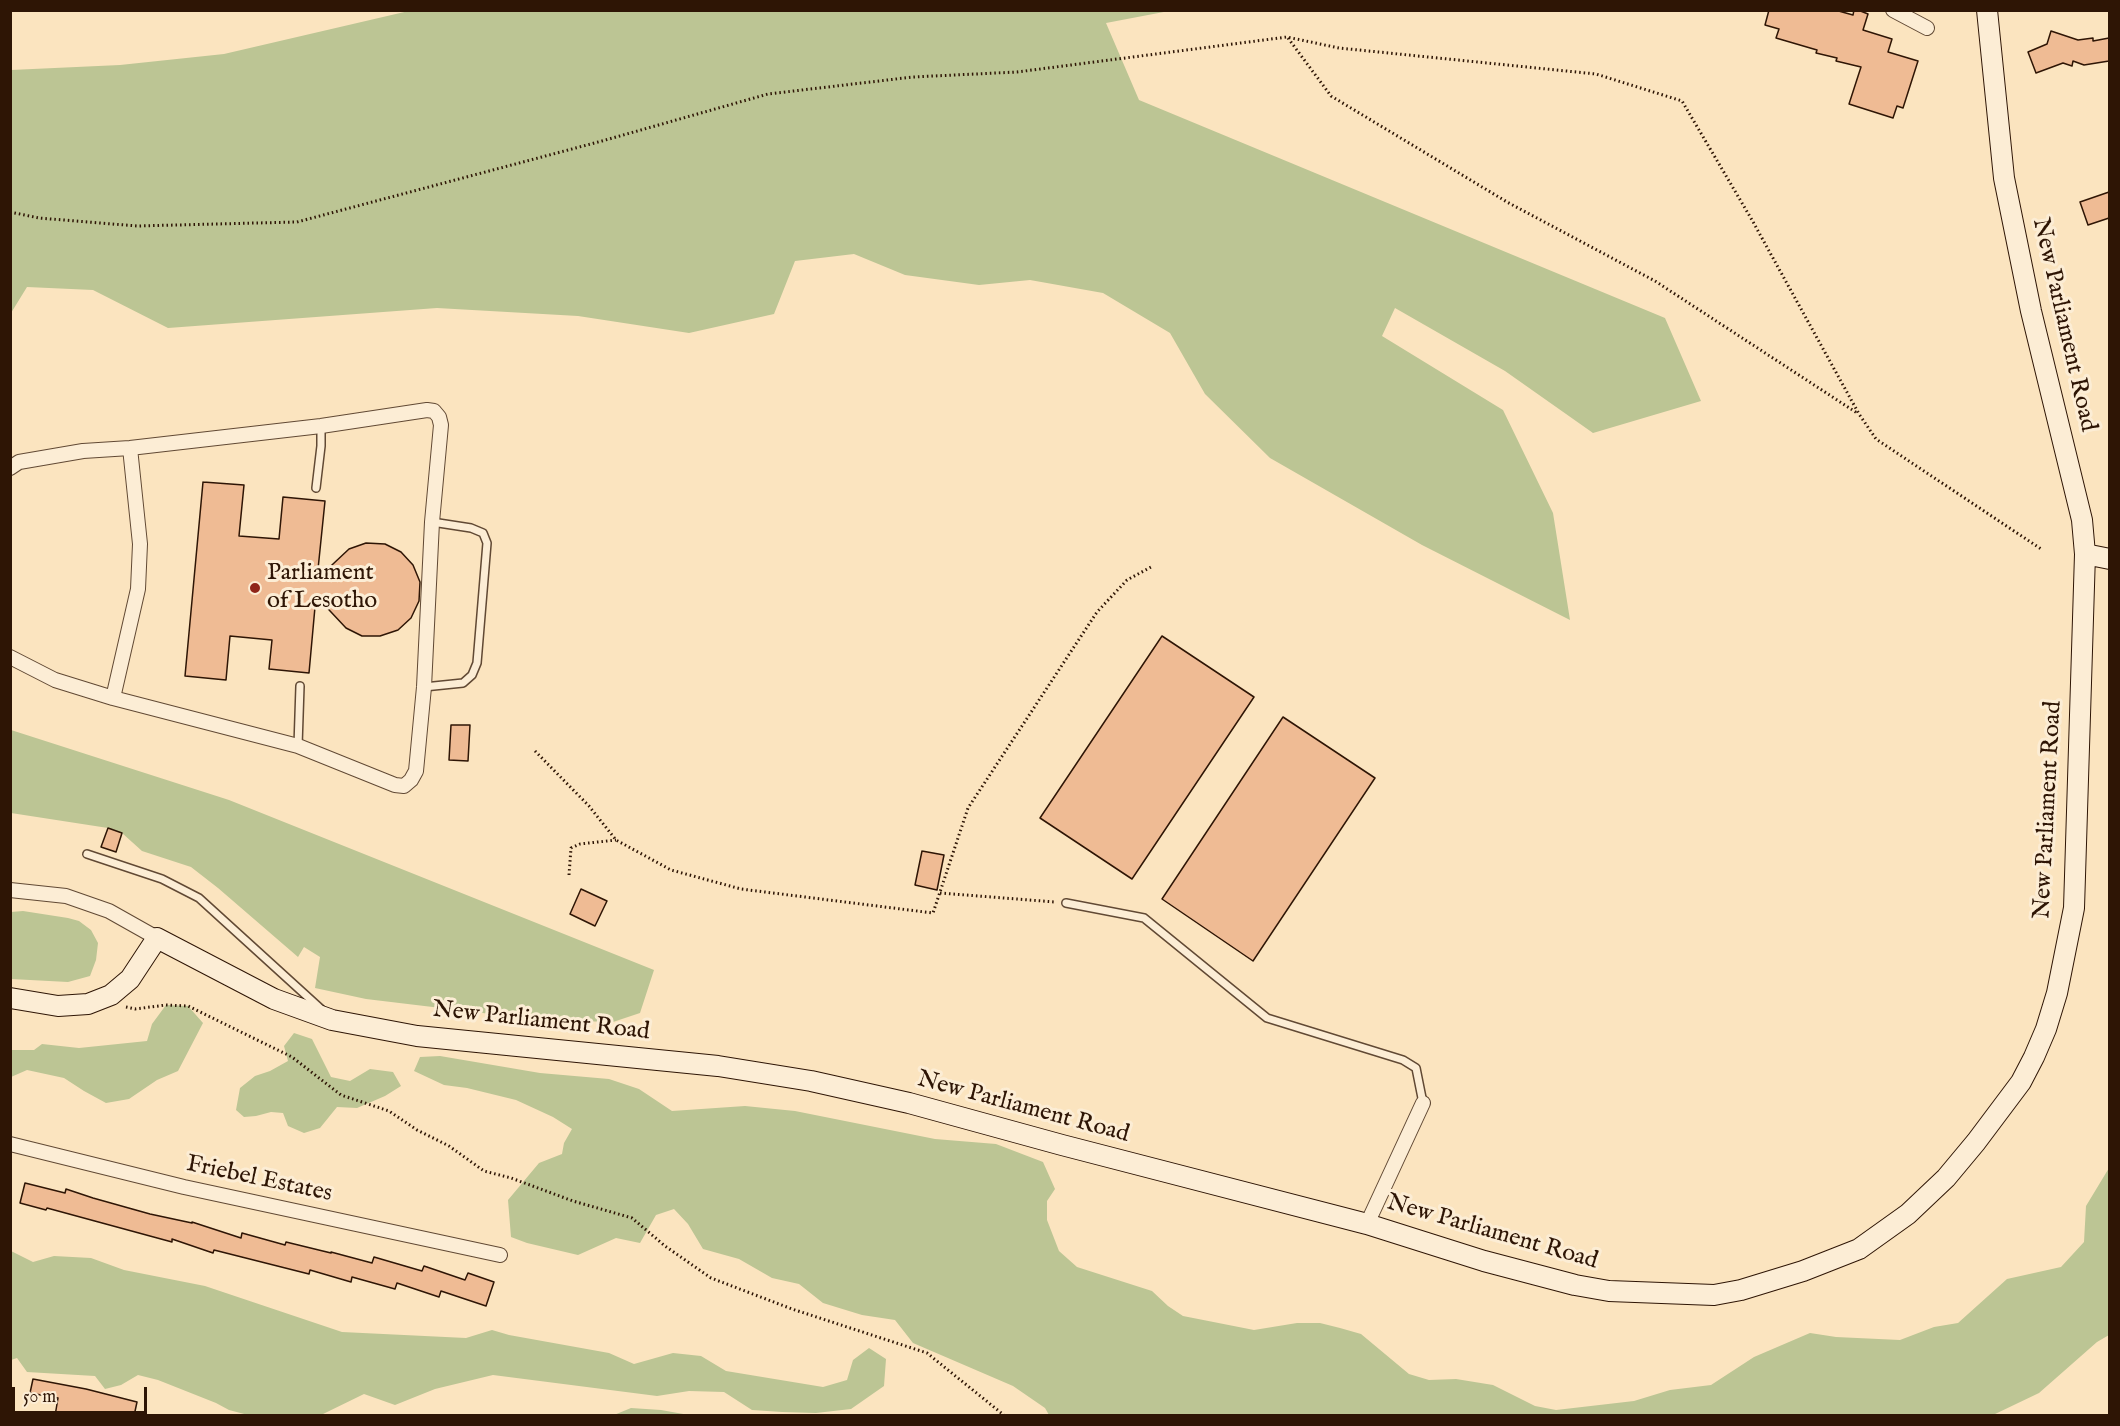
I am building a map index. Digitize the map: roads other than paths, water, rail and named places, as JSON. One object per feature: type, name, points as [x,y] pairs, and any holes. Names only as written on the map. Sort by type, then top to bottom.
[{"type":"street","points":[[1893,10],[1927,28]]},
{"type":"street","name":"New Parliament Road","points":[[10,890],[66,896],[110,911],[274,999],[332,1020],[417,1036],[718,1066],[811,1081],[983,1122],[1062,1145],[1367,1224],[1484,1261],[1575,1285],[1609,1291],[1714,1294],[1741,1290],[1832,1262],[1859,1249],[1908,1214],[1946,1178],[2020,1082],[2034,1057],[2057,993],[2074,908],[2085,554],[2082,520],[2031,310],[2004,178],[1987,10]]},
{"type":"street","points":[[10,468],[19,462],[83,451],[130,448],[321,426],[427,410],[434,411],[441,425],[432,522],[416,771],[404,786],[395,785],[298,746],[113,698],[55,680],[10,657]]},
{"type":"street","points":[[113,698],[138,589],[140,544],[130,448]]},
{"type":"street","points":[[2085,554],[2109,559]]},
{"type":"street","points":[[10,998],[58,1006],[88,1004],[111,995],[130,979],[157,938]]},
{"type":"street","points":[[1367,1224],[1423,1103]]},
{"type":"street","name":"Friebel Estates","points":[[10,1144],[184,1187],[500,1256]]},
{"type":"lane","points":[[316,488],[321,426]]},
{"type":"lane","points":[[423,687],[463,683],[472,675],[477,663],[487,543],[483,533],[432,522]]},
{"type":"lane","points":[[298,746],[300,686]]},
{"type":"lane","points":[[87,854],[162,879],[199,898],[332,1020]]},
{"type":"lane","points":[[1066,903],[1144,918],[1267,1018],[1403,1060],[1416,1068],[1423,1103]]},
{"type":"place","name":"Parliament of Lesotho","points":[[255,588]]}]
